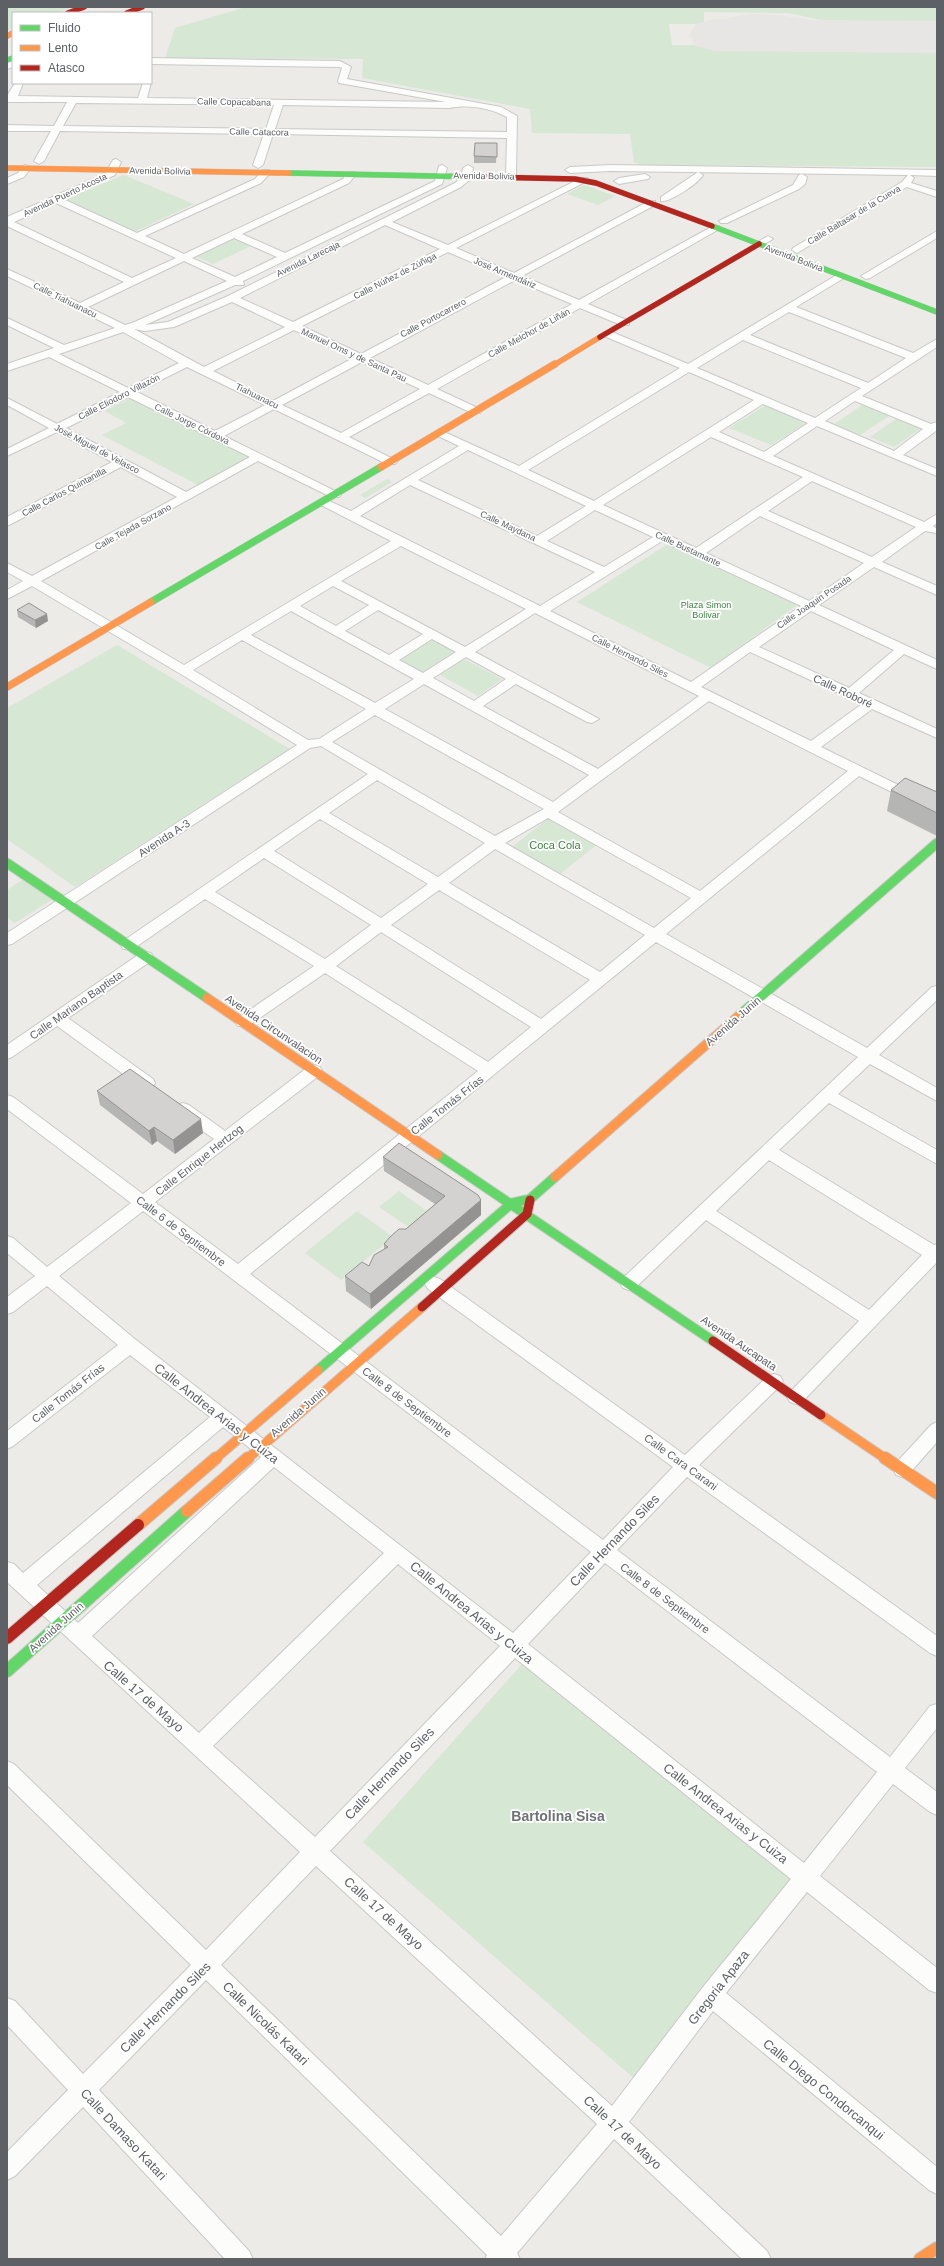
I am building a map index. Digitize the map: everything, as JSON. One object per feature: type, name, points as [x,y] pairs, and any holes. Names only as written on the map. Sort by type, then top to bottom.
[{"type":"street","points":[[71,12],[84,7]]},
{"type":"street","points":[[130,12],[142,7]]},
{"type":"street","points":[[152,63],[340,64],[347,67],[340,93],[460,102],[508,112],[512,116],[511,172]]},
{"type":"street","points":[[9,99],[18,84]]},
{"type":"street","points":[[142,101],[147,84]]},
{"type":"street","name":"Calle Copacabana","points":[[9,99],[279,103],[340,93],[449,105],[460,102]]},
{"type":"street","points":[[39,162],[58,129],[72,100]]},
{"type":"street","points":[[258,165],[279,103]]},
{"type":"street","name":"Calle Catacora","points":[[7,128],[512,134]]},
{"type":"street","name":"Avenida Bolivia","points":[[7,161],[266,172],[351,174],[441,175],[468,172],[570,170],[587,172],[664,199],[759,244],[937,312]]},
{"type":"street","name":"Avenida Bolivia","points":[[7,168],[258,165],[441,175]]},
{"type":"street","name":"Avenida Puerto Acosta","points":[[7,222],[108,176],[115,166]]},
{"type":"street","points":[[7,181],[21,175],[26,168]]},
{"type":"street","points":[[570,170],[611,168],[937,173]]},
{"type":"street","points":[[138,236],[258,181],[266,172]]},
{"type":"street","name":"Avenida Larecaja","points":[[129,327],[145,328],[170,325],[232,298],[251,287],[458,186],[468,172]]},
{"type":"street","name":"Avenida Bolivia","points":[[511,172],[584,180],[720,225],[768,239],[937,303]]},
{"type":"street","points":[[80,307],[346,181],[351,174]]},
{"type":"street","points":[[441,175],[458,186]]},
{"type":"street","name":"Avenida Larecaja","points":[[7,368],[61,348],[129,327],[235,281],[441,175]]},
{"type":"street","points":[[619,182],[633,178],[698,175],[908,181],[937,179]]},
{"type":"street","points":[[664,199],[696,179],[698,175]]},
{"type":"street","name":"Calle Melchor de Liñán","points":[[342,437],[720,225],[800,184],[802,177]]},
{"type":"street","name":"Calle Núñez de Zúñiga","points":[[205,372],[584,180]]},
{"type":"street","points":[[908,181],[937,194]]},
{"type":"street","name":"Calle Baltasar de la Cueva","points":[[797,250],[908,181]]},
{"type":"street","points":[[56,200],[251,287]]},
{"type":"street","name":"Calle Portocarrero","points":[[215,436],[360,357],[652,203]]},
{"type":"street","points":[[7,222],[132,282]]},
{"type":"street","name":"José Armendáriz","points":[[385,222],[625,323]]},
{"type":"street","points":[[234,234],[284,256]]},
{"type":"street","points":[[866,276],[937,234]]},
{"type":"street","points":[[7,687],[110,628],[768,239]]},
{"type":"street","name":"Calle Tiahuanacu","points":[[7,272],[80,307],[129,327]]},
{"type":"street","points":[[520,470],[840,276]]},
{"type":"street","name":"Manuel Oms y de Santa Pau","points":[[232,298],[476,411]]},
{"type":"street","points":[[789,308],[914,357]]},
{"type":"street","points":[[7,321],[61,348]]},
{"type":"street","name":"Tiahuanacu","points":[[129,327],[148,343],[391,462]]},
{"type":"street","points":[[608,334],[937,472]]},
{"type":"street","points":[[743,336],[869,387]]},
{"type":"street","points":[[764,456],[937,342]]},
{"type":"street","name":"Calle Jorge Córdova","points":[[49,353],[335,495]]},
{"type":"street","name":"Calle Eliodoro Villazón","points":[[7,453],[187,363]]},
{"type":"street","points":[[854,397],[934,427]]},
{"type":"street","points":[[538,541],[763,399]]},
{"type":"street","name":"José Miguel de Velasco","points":[[7,401],[186,497]]},
{"type":"street","points":[[895,455],[934,427]]},
{"type":"street","points":[[710,432],[937,532]]},
{"type":"street","name":"Calle Bustamante","points":[[440,433],[937,665]]},
{"type":"street","points":[[351,516],[467,446]]},
{"type":"street","name":"Calle Tejada Sorzano","points":[[7,595],[258,457]]},
{"type":"street","name":"Calle Carlos Quintanilla","points":[[7,522],[121,462]]},
{"type":"street","points":[[697,553],[811,477]]},
{"type":"street","name":"Calle Maydana","points":[[411,480],[604,572]]},
{"type":"street","name":"Calle Hernando Siles","points":[[323,502],[858,770],[936,807]]},
{"type":"street","points":[[759,511],[876,562],[937,591]]},
{"type":"street","name":"Calle Joaquin Posada","points":[[692,687],[809,605],[876,562],[937,518]]},
{"type":"street","points":[[661,536],[604,572],[466,652],[323,742],[655,936],[937,1095]]},
{"type":"street","points":[[184,670],[400,540]]},
{"type":"street","points":[[7,567],[184,670],[306,744]]},
{"type":"street","points":[[332,581],[592,719]]},
{"type":"street","points":[[291,606],[600,776]]},
{"type":"street","points":[[336,631],[378,606]]},
{"type":"street","points":[[390,660],[432,634]]},
{"type":"street","points":[[242,636],[376,710],[701,898]]},
{"type":"street","name":"Calle Roboré","points":[[749,647],[937,734]]},
{"type":"street","points":[[850,694],[903,649]]},
{"type":"street","points":[[475,706],[516,678]]},
{"type":"street","points":[[243,1022],[325,966],[494,843],[550,810],[600,776],[709,695]]},
{"type":"street","points":[[812,747],[871,704]]},
{"type":"street","name":"Avenida A-3","points":[[11,933],[65,902],[306,744],[323,742]]},
{"type":"street","name":"Calle Tomás Frías","points":[[238,1274],[409,1134],[490,1071],[600,979],[655,936],[858,770]]},
{"type":"street","points":[[128,945],[378,774]]},
{"type":"street","points":[[321,814],[600,979]]},
{"type":"street","name":"Avenida Junin","points":[[7,1638],[242,1433],[512,1203],[530,1199],[937,843]]},
{"type":"street","points":[[265,852],[542,1027]]},
{"type":"street","name":"Avenida Circunvalacion","points":[[7,863],[527,1214]]},
{"type":"street","points":[[205,893],[325,966],[490,1071]]},
{"type":"street","name":"Calle Mariano Baptista","points":[[7,1053],[146,957]]},
{"type":"street","points":[[629,1283],[937,991]]},
{"type":"street","points":[[57,1018],[161,1092]]},
{"type":"street","name":"Calle Enrique Hertzog","points":[[7,1307],[314,1071]]},
{"type":"street","points":[[827,1095],[937,1158]]},
{"type":"street","name":"Calle 6 de Septiembre","points":[[7,1101],[355,1362]]},
{"type":"street","points":[[174,1102],[225,1139]]},
{"type":"street","points":[[768,1151],[936,1252],[796,1397]]},
{"type":"street","points":[[527,1214],[530,1199]]},
{"type":"street","points":[[704,1211],[871,1320]]},
{"type":"street","name":"Avenida Junin","points":[[7,1671],[63,1620],[266,1451],[355,1362],[442,1290],[527,1214]]},
{"type":"street","name":"Avenida Aucapata","points":[[527,1214],[937,1493]]},
{"type":"street","name":"Calle Andrea Arias y Cuiza","points":[[7,1243],[48,1275],[130,1345],[397,1552],[937,1982]]},
{"type":"street","name":"Calle Cara Carani","points":[[425,1278],[937,1647]]},
{"type":"street","name":"Calle Tomás Frías","points":[[7,1441],[130,1345]]},
{"type":"street","name":"Calle 8 de Septiembre","points":[[355,1362],[937,1805]]},
{"type":"street","name":"Calle Hernando Siles","points":[[7,2168],[206,1965],[603,1551],[686,1466],[774,1381]]},
{"type":"street","points":[[23,1585],[222,1417]]},
{"type":"street","points":[[902,1469],[937,1430]]},
{"type":"street","points":[[78,1636],[266,1451]]},
{"type":"street","points":[[200,1745],[397,1552]]},
{"type":"street","name":"Calle 17 de Mayo","points":[[7,1570],[614,2122],[759,2259]]},
{"type":"street","name":"Gregoria Apaza","points":[[502,2257],[614,2122],[711,1995],[937,1713]]},
{"type":"street","name":"Calle Nicolás Katari","points":[[7,1771],[502,2257]]},
{"type":"street","name":"Calle Diego Condorcanqui","points":[[711,1995],[937,2182]]},
{"type":"street","name":"Calle Damaso Katari","points":[[7,2009],[241,2259]]},
{"type":"street","points":[[920,2259],[937,2248]]},
{"type":"green space","points":[[7,7],[72,7],[59,12],[12,12],[12,29],[7,31]]},
{"type":"green space","points":[[246,7],[937,7],[937,24],[832,22],[788,13],[704,12],[704,24],[669,24],[672,45],[706,45],[707,49],[937,52],[937,167],[641,165],[634,162],[630,134],[532,133],[530,109],[362,78],[363,59],[165,58],[175,28]]},
{"type":"green space","points":[[124,175],[194,204],[134,232],[65,199]]},
{"type":"green space","points":[[584,185],[615,196],[598,205],[567,194]]},
{"type":"green space","points":[[233,238],[251,246],[213,264],[195,256]]},
{"type":"green space","points":[[139,394],[258,454],[200,486],[102,435],[126,423],[105,411]]},
{"type":"green space","points":[[769,403],[811,420],[771,445],[729,428]]},
{"type":"green space","points":[[864,404],[891,415],[860,435],[834,424]]},
{"type":"green space","points":[[896,419],[920,429],[894,447],[870,437]]},
{"type":"green space","points":[[387,479],[392,482],[365,498],[360,495]]},
{"type":"green space","name":"Plaza Simon Bolivar","points":[[674,540],[801,602],[711,668],[577,602]]},
{"type":"green space","points":[[432,636],[462,652],[424,676],[394,660]]},
{"type":"green space","points":[[117,645],[290,749],[75,887],[7,839],[7,708]]},
{"type":"green space","points":[[464,659],[502,679],[478,696],[440,675]]},
{"type":"green space","name":"Coca Cola","points":[[550,817],[599,843],[560,874],[512,847]]},
{"type":"green space","points":[[25,878],[56,897],[15,923],[7,918],[7,890]]},
{"type":"green space","points":[[399,1191],[428,1212],[409,1227],[379,1207]]},
{"type":"green space","points":[[357,1211],[393,1237],[341,1280],[305,1253]]},
{"type":"green space","points":[[531,1654],[814,1874],[638,2082],[363,1842]]},
{"type":"building","points":[[475,143],[497,143],[497,157],[474,156]]},
{"type":"building","points":[[29,603],[47,614],[35,620],[17,610]]},
{"type":"building","points":[[905,778],[937,792],[937,813],[891,790]]},
{"type":"building","points":[[130,1069],[201,1119],[173,1140],[154,1127],[149,1131],[97,1091]]},
{"type":"building","points":[[399,1143],[478,1195],[481,1200],[370,1294],[345,1276],[362,1262],[369,1266],[374,1255],[388,1247],[384,1244],[390,1237],[399,1229],[406,1229],[445,1196],[383,1157]]},
{"type":"taxiway","points":[[731,35],[726,30],[734,23],[748,20],[766,20],[787,22],[857,36]]},
{"type":"runway","points":[[715,35],[937,37]]},
{"type":"traffic: fast","points":[[7,60],[12,58]]},
{"type":"traffic: fast","points":[[289,173],[481,177]]},
{"type":"traffic: fast","points":[[712,226],[937,312]]},
{"type":"traffic: fast","points":[[151,602],[381,467]]},
{"type":"traffic: fast","points":[[741,1014],[937,843]]},
{"type":"traffic: fast","points":[[7,863],[207,998]]},
{"type":"traffic: fast","points":[[438,1155],[713,1341]]},
{"type":"traffic: fast","points":[[318,1370],[512,1203],[530,1199],[555,1177]]},
{"type":"traffic: fast","points":[[7,1671],[187,1511]]},
{"type":"traffic: slow","points":[[7,36],[12,34]]},
{"type":"traffic: slow","points":[[7,168],[289,173]]},
{"type":"traffic: slow","points":[[381,467],[600,337]]},
{"type":"traffic: slow","points":[[7,687],[151,602]]},
{"type":"traffic: slow","points":[[207,998],[438,1155]]},
{"type":"traffic: slow","points":[[555,1177],[741,1014]]},
{"type":"traffic: slow","points":[[187,1511],[422,1307]]},
{"type":"traffic: slow","points":[[138,1525],[318,1370]]},
{"type":"traffic: slow","points":[[821,1415],[937,1493]]},
{"type":"traffic: slow","points":[[920,2259],[937,2248]]},
{"type":"traffic: jam","points":[[71,12],[84,7]]},
{"type":"traffic: jam","points":[[130,12],[142,7]]},
{"type":"traffic: jam","points":[[481,177],[575,179],[596,183],[712,226]]},
{"type":"traffic: jam","points":[[600,337],[759,244]]},
{"type":"traffic: jam","points":[[422,1307],[527,1214],[530,1200]]},
{"type":"traffic: jam","points":[[713,1341],[821,1415]]},
{"type":"traffic: jam","points":[[7,1638],[138,1525]]},
{"type":"district","name":"Bartolina Sisa","points":[[558,1816]]}]
